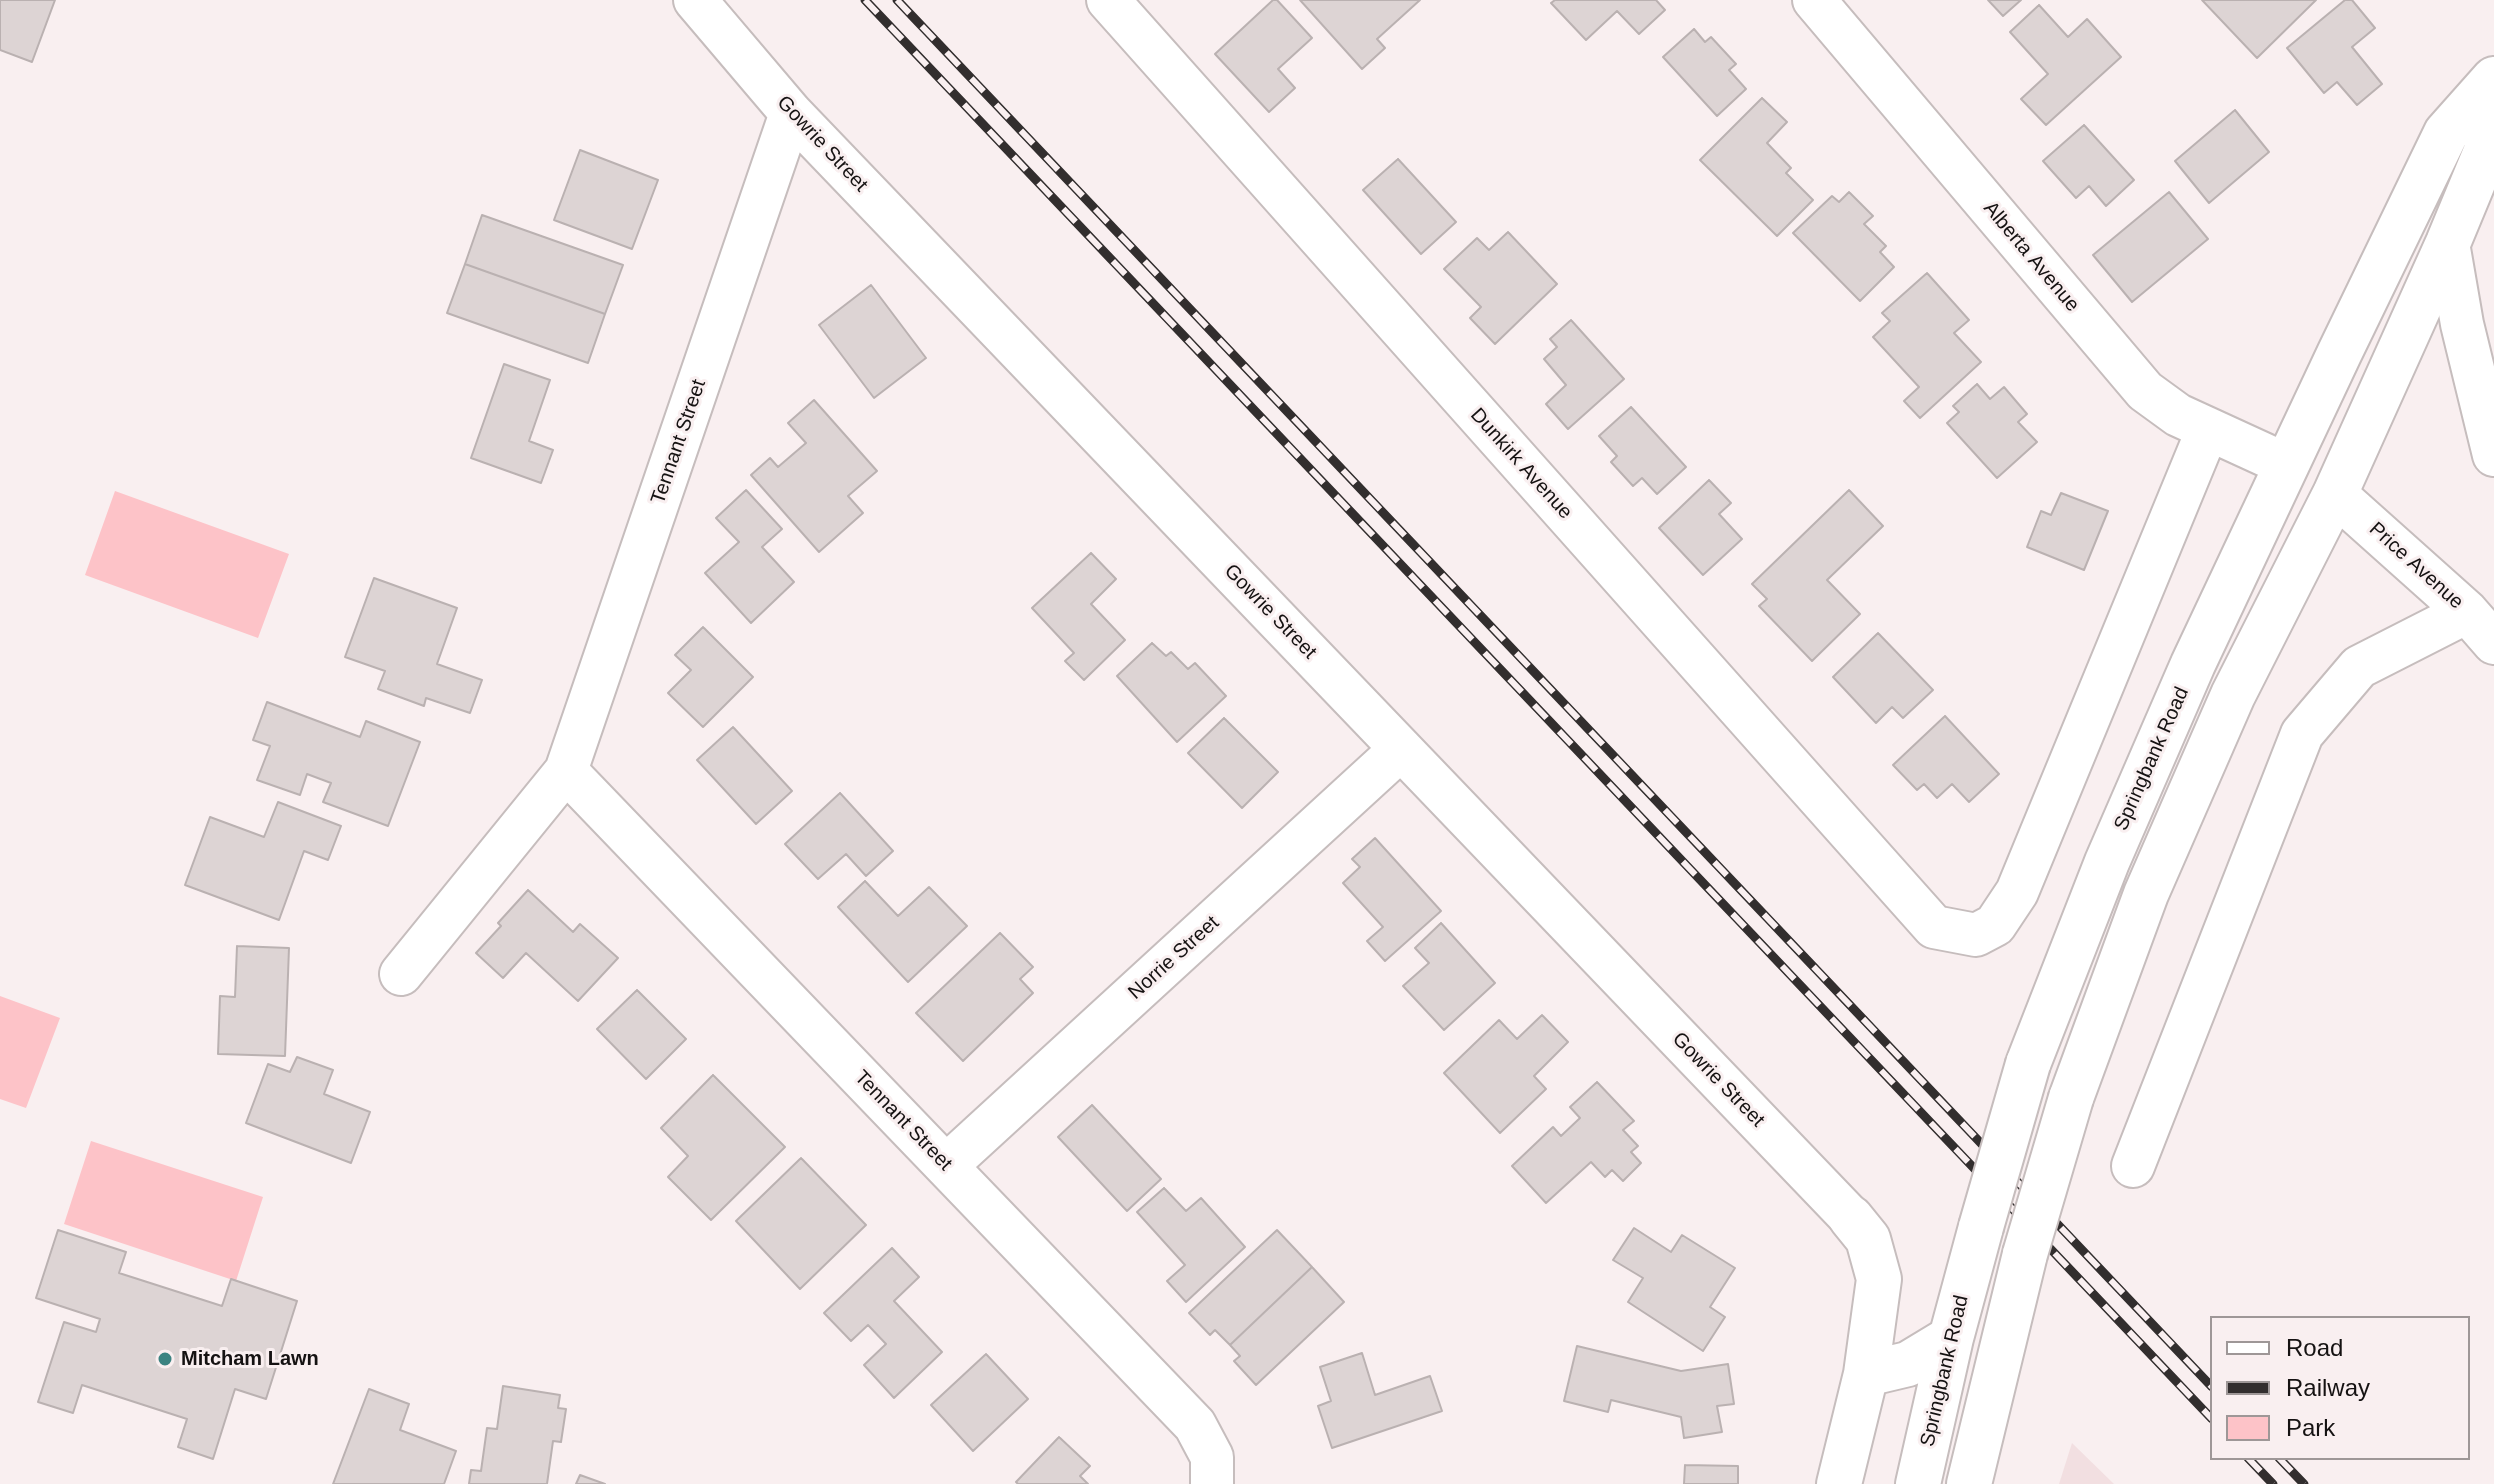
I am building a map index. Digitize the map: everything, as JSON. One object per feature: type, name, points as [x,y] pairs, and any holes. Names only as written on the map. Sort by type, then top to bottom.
[{"type":"main road","name":"Springbank Road","points":[[1918,1484],[1951,1338],[2028,1064],[2107,862],[2193,664],[2446,133],[2494,79]]},
{"type":"main road","points":[[1969,1484],[2025,1254],[2071,1098],[2146,894],[2233,695],[2335,494],[2448,243],[2487,149],[2494,121]]},
{"type":"main road","points":[[2287,465],[2335,494]]},
{"type":"main road","points":[[1839,1484],[1866,1374],[1879,1279],[1868,1239],[1851,1218]]},
{"type":"main road","points":[[1866,1374],[1908,1364],[1951,1338]]},
{"type":"street","name":"Gowrie Street","points":[[695,0],[791,113],[1851,1218]]},
{"type":"street","name":"Alberta Avenue","points":[[1814,0],[2145,391],[2178,415],[2287,465]]},
{"type":"street","name":"Dunkirk Avenue","points":[[1121,5],[1934,927],[1976,935],[1995,925],[2017,892],[2208,429]]},
{"type":"street","name":"Tennant Street","points":[[401,974],[566,771],[791,113]]},
{"type":"street","points":[[2448,243],[2462,324],[2489,414],[2494,455]]},
{"type":"street","name":"Price Avenue","points":[[2335,494],[2467,612],[2494,643]]},
{"type":"street","points":[[2133,1166],[2302,734],[2359,667],[2467,612]]},
{"type":"street","name":"Norrie Street","points":[[946,1166],[1401,749]]},
{"type":"street","name":"Tennant Street","points":[[566,771],[1195,1425],[1212,1457],[1212,1484]]},
{"type":"shaded area","points":[[2072,1443],[2114,1484],[2059,1484]]},
{"type":"green space","points":[[115,491],[289,554],[258,638],[85,575]]},
{"type":"green space","points":[[0,996],[60,1018],[26,1108],[0,1099]]},
{"type":"green space","points":[[91,1141],[263,1197],[236,1281],[64,1224]]},
{"type":"building","points":[[0,0],[55,0],[32,62],[0,50]]},
{"type":"building","points":[[1273,0],[1277,0],[1312,38],[1278,69],[1295,88],[1269,112],[1215,54]]},
{"type":"building","points":[[1300,0],[1420,0],[1377,39],[1385,48],[1362,69]]},
{"type":"building","points":[[1555,0],[1656,0],[1665,10],[1639,34],[1617,11],[1586,40],[1551,3]]},
{"type":"building","points":[[1988,0],[2021,0],[2003,16]]},
{"type":"building","points":[[2202,0],[2316,0],[2257,58]]},
{"type":"building","points":[[2345,0],[2352,0],[2375,28],[2352,47],[2382,84],[2357,105],[2337,82],[2324,93],[2287,48]]},
{"type":"building","points":[[2039,5],[2068,37],[2087,19],[2121,57],[2046,125],[2021,99],[2048,74],[2010,32]]},
{"type":"building","points":[[1694,29],[1705,42],[1711,37],[1736,64],[1729,70],[1746,89],[1717,116],[1663,57]]},
{"type":"building","points":[[1762,98],[1787,122],[1767,143],[1791,168],[1786,173],[1813,200],[1777,236],[1700,160]]},
{"type":"building","points":[[2235,110],[2269,152],[2209,203],[2175,161]]},
{"type":"building","points":[[2084,125],[2134,180],[2106,206],[2089,186],[2076,198],[2043,161]]},
{"type":"building","points":[[580,150],[658,180],[632,249],[554,220]]},
{"type":"building","points":[[1398,159],[1456,222],[1421,254],[1363,190]]},
{"type":"building","points":[[1849,192],[1873,216],[1864,224],[1886,246],[1880,252],[1894,267],[1860,301],[1793,233],[1832,196],[1839,202]]},
{"type":"building","points":[[2169,192],[2208,239],[2132,302],[2093,255]]},
{"type":"building","points":[[482,215],[623,265],[605,314],[465,264]]},
{"type":"building","points":[[1508,232],[1557,284],[1495,344],[1470,318],[1481,307],[1444,269],[1477,238],[1489,250]]},
{"type":"building","points":[[465,264],[605,314],[588,363],[447,313]]},
{"type":"building","points":[[1927,273],[1969,320],[1954,333],[1981,362],[1920,418],[1904,401],[1919,387],[1873,337],[1890,321],[1882,313]]},
{"type":"building","points":[[871,285],[926,358],[874,398],[819,325]]},
{"type":"building","points":[[1571,320],[1624,379],[1568,429],[1546,404],[1566,385],[1544,359],[1557,347],[1550,339]]},
{"type":"building","points":[[504,364],[550,380],[529,441],[553,450],[541,483],[471,458]]},
{"type":"building","points":[[1977,384],[1990,399],[2004,387],[2027,414],[2018,422],[2037,442],[1997,478],[1947,423],[1959,412],[1953,406]]},
{"type":"building","points":[[814,400],[877,471],[848,496],[863,513],[819,552],[751,475],[770,458],[778,467],[806,443],[788,423]]},
{"type":"building","points":[[1631,407],[1686,467],[1657,494],[1642,478],[1633,486],[1611,462],[1617,456],[1599,436]]},
{"type":"building","points":[[1709,480],[1731,503],[1719,514],[1742,539],[1703,575],[1659,528]]},
{"type":"building","points":[[746,490],[782,529],[762,547],[794,582],[751,623],[705,573],[739,542],[716,518]]},
{"type":"building","points":[[1849,490],[1883,526],[1827,580],[1860,614],[1812,661],[1759,606],[1767,599],[1752,584]]},
{"type":"building","points":[[2061,493],[2108,511],[2084,570],[2027,547],[2041,511],[2051,515]]},
{"type":"building","points":[[1091,553],[1116,579],[1091,604],[1125,640],[1084,680],[1065,661],[1074,653],[1032,608]]},
{"type":"building","points":[[374,578],[457,608],[437,664],[482,680],[470,713],[426,698],[424,706],[378,689],[385,671],[345,657]]},
{"type":"building","points":[[703,627],[753,677],[703,727],[668,693],[691,670],[675,655]]},
{"type":"building","points":[[1878,633],[1933,690],[1903,718],[1892,707],[1876,723],[1833,677]]},
{"type":"building","points":[[1152,643],[1166,656],[1171,652],[1188,669],[1195,663],[1226,696],[1177,742],[1117,676]]},
{"type":"building","points":[[267,702],[360,737],[366,721],[420,742],[388,826],[323,802],[331,783],[307,774],[300,795],[257,780],[270,746],[253,740]]},
{"type":"building","points":[[1945,716],[1999,774],[1969,802],[1952,784],[1937,798],[1924,784],[1917,790],[1893,765]]},
{"type":"building","points":[[1224,718],[1278,772],[1242,808],[1188,753]]},
{"type":"building","points":[[733,727],[792,791],[756,824],[697,760]]},
{"type":"building","points":[[840,793],[893,851],[866,876],[846,854],[818,879],[785,844]]},
{"type":"building","points":[[278,802],[341,826],[328,860],[304,851],[279,920],[185,885],[210,817],[264,837]]},
{"type":"building","points":[[1375,838],[1441,911],[1385,961],[1367,941],[1383,927],[1343,883],[1360,867],[1352,859]]},
{"type":"building","points":[[865,881],[898,916],[929,887],[967,926],[908,982],[838,907]]},
{"type":"building","points":[[528,890],[573,932],[580,924],[618,958],[578,1001],[526,953],[503,978],[476,953]]},
{"type":"building","points":[[1441,923],[1495,983],[1444,1030],[1403,986],[1429,963],[1415,948]]},
{"type":"building","points":[[1000,933],[1033,967],[1020,979],[1033,993],[963,1061],[916,1013]]},
{"type":"building","points":[[237,946],[289,948],[285,1056],[218,1054],[220,996],[235,997]]},
{"type":"building","points":[[637,990],[686,1039],[646,1079],[597,1029]]},
{"type":"building","points":[[1542,1015],[1568,1042],[1534,1076],[1546,1089],[1500,1133],[1444,1073],[1499,1020],[1517,1039]]},
{"type":"building","points":[[297,1057],[333,1070],[324,1094],[370,1112],[351,1163],[246,1123],[268,1064],[290,1072]]},
{"type":"building","points":[[713,1075],[785,1147],[711,1220],[668,1177],[688,1156],[661,1128]]},
{"type":"building","points":[[1597,1082],[1634,1121],[1623,1130],[1638,1146],[1631,1152],[1641,1163],[1623,1181],[1612,1170],[1605,1177],[1591,1162],[1546,1203],[1512,1166],[1553,1127],[1561,1136],[1580,1118],[1570,1107]]},
{"type":"building","points":[[1092,1105],[1161,1179],[1127,1211],[1058,1137]]},
{"type":"building","points":[[801,1158],[866,1225],[800,1289],[736,1221]]},
{"type":"building","points":[[1164,1188],[1186,1211],[1201,1198],[1245,1247],[1186,1302],[1167,1281],[1185,1265],[1137,1212]]},
{"type":"building","points":[[1634,1228],[1671,1252],[1682,1235],[1735,1268],[1710,1307],[1725,1317],[1703,1351],[1628,1302],[1643,1278],[1613,1260]]},
{"type":"building","name":"Mitcham Lawn","points":[[58,1230],[126,1252],[119,1273],[222,1306],[231,1279],[297,1301],[266,1399],[235,1389],[213,1459],[178,1447],[187,1419],[82,1385],[73,1413],[38,1402],[64,1322],[96,1332],[100,1319],[36,1298]]},
{"type":"building","points":[[1277,1230],[1312,1267],[1230,1345],[1215,1330],[1210,1335],[1189,1313]]},
{"type":"building","points":[[892,1248],[919,1277],[894,1301],[942,1352],[894,1398],[864,1365],[886,1344],[868,1325],[851,1341],[824,1313]]},
{"type":"building","points":[[1312,1267],[1344,1302],[1256,1385],[1234,1361],[1240,1356],[1230,1345]]},
{"type":"building","points":[[1577,1346],[1681,1371],[1728,1364],[1734,1404],[1717,1406],[1722,1432],[1684,1438],[1681,1417],[1611,1400],[1608,1412],[1564,1401]]},
{"type":"building","points":[[1362,1353],[1375,1395],[1430,1376],[1442,1411],[1332,1448],[1318,1406],[1331,1401],[1320,1367]]},
{"type":"building","points":[[986,1354],[1028,1399],[973,1451],[931,1405]]},
{"type":"building","points":[[503,1386],[560,1395],[558,1408],[566,1409],[561,1442],[553,1441],[547,1484],[469,1484],[471,1470],[481,1471],[487,1428],[497,1429]]},
{"type":"building","points":[[369,1389],[409,1404],[400,1430],[456,1451],[444,1484],[333,1484]]},
{"type":"building","points":[[1059,1437],[1090,1466],[1080,1476],[1088,1484],[1018,1484],[1016,1482]]},
{"type":"building","points":[[1685,1465],[1738,1466],[1738,1484],[1684,1484]]},
{"type":"building","points":[[580,1475],[605,1484],[576,1484]]},
{"type":"railway","points":[[865,0],[2210,1417]]},
{"type":"railway","points":[[897,0],[2210,1385]]},
{"type":"railway","points":[[2250,1460],[2273,1484]]},
{"type":"railway","points":[[2281,1460],[2304,1484]]},
{"type":"place","name":"Mitcham Lawn","points":[[165,1359]]}]
